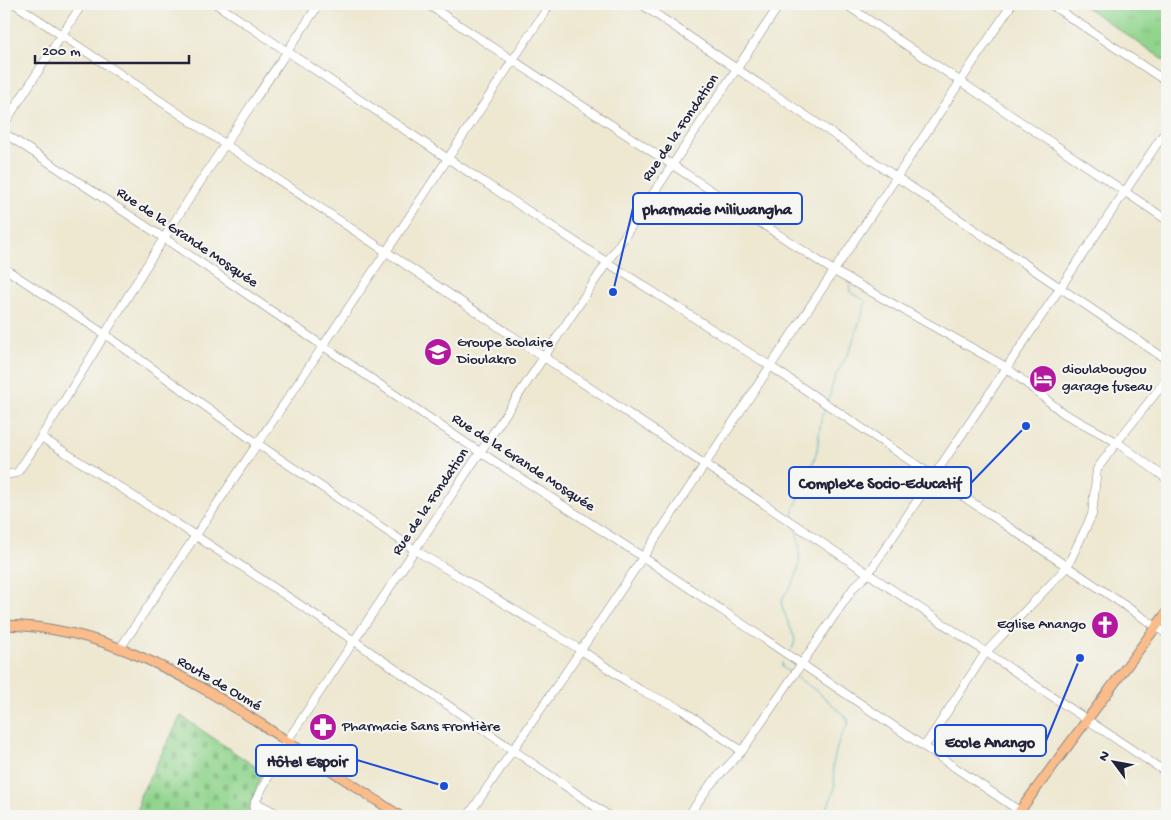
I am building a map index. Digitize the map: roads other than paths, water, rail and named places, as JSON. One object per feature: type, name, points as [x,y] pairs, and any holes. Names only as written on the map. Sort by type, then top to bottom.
[{"type":"main road","points":[[1021,815],[1167,612]]},
{"type":"main road","name":"Route de Oumé","points":[[4,625],[59,631],[121,647],[205,688],[400,816]]},
{"type":"street","points":[[15,4],[1167,774]]},
{"type":"street","points":[[4,124],[82,4]]},
{"type":"street","points":[[216,4],[447,158],[770,366],[1167,634]]},
{"type":"street","points":[[4,475],[17,472],[41,437],[106,335],[164,238],[319,4]]},
{"type":"street","points":[[427,4],[834,270],[1006,368],[1063,413],[1117,442],[1167,479]]},
{"type":"street","points":[[121,647],[550,4]]},
{"type":"street","points":[[641,4],[1061,286],[1167,360]]},
{"type":"street","name":"Rue de la Fondation","points":[[253,816],[255,802],[287,741],[780,4]]},
{"type":"street","points":[[845,4],[1167,220]]},
{"type":"street","points":[[468,816],[1012,4]]},
{"type":"street","points":[[1050,4],[1167,82]]},
{"type":"street","points":[[688,816],[710,785],[742,751],[759,723],[854,587],[868,574],[1167,129]]},
{"type":"street","name":"Rue de la Grande Mosquée","points":[[4,133],[164,238],[480,453],[643,557],[925,746],[1021,815]]},
{"type":"street","points":[[4,268],[106,335],[258,444],[415,550],[581,650],[640,690],[681,710],[742,751]]},
{"type":"street","points":[[925,746],[986,652],[1067,567],[1092,515],[1097,470],[1167,379]]},
{"type":"street","points":[[41,437],[196,536],[353,640],[609,816]]},
{"type":"street","points":[[255,802],[282,816]]},
{"type":"waterway","points":[[828,401],[835,377],[850,350],[866,302],[851,293],[849,285]]},
{"type":"waterway","points":[[793,520],[794,509],[811,470],[817,450],[821,420],[825,407]]},
{"type":"waterway","points":[[792,649],[795,639],[782,603],[798,570],[799,548],[795,528]]},
{"type":"waterway","points":[[782,663],[782,667],[790,673]]},
{"type":"waterway","points":[[796,677],[817,691],[848,719],[848,724],[840,738],[836,751],[833,765],[835,788],[824,816]]},
{"type":"place","name":"pharmacie Miliwangha","points":[[613,292]]},
{"type":"place","name":"Groupe Scolaire Dioulakro","points":[[438,352]]},
{"type":"place","name":"dioulabougou garage fuseau","points":[[1043,379]]},
{"type":"place","name":"Complexe Socio-Educatif","points":[[1026,426]]},
{"type":"place","name":"Eglise Anango","points":[[1105,625]]},
{"type":"place","name":"Ecole Anango","points":[[1080,658]]},
{"type":"place","name":"Pharmacie Sans Frontière","points":[[323,727]]},
{"type":"place","name":"Hôtel Espoir","points":[[444,786]]}]
